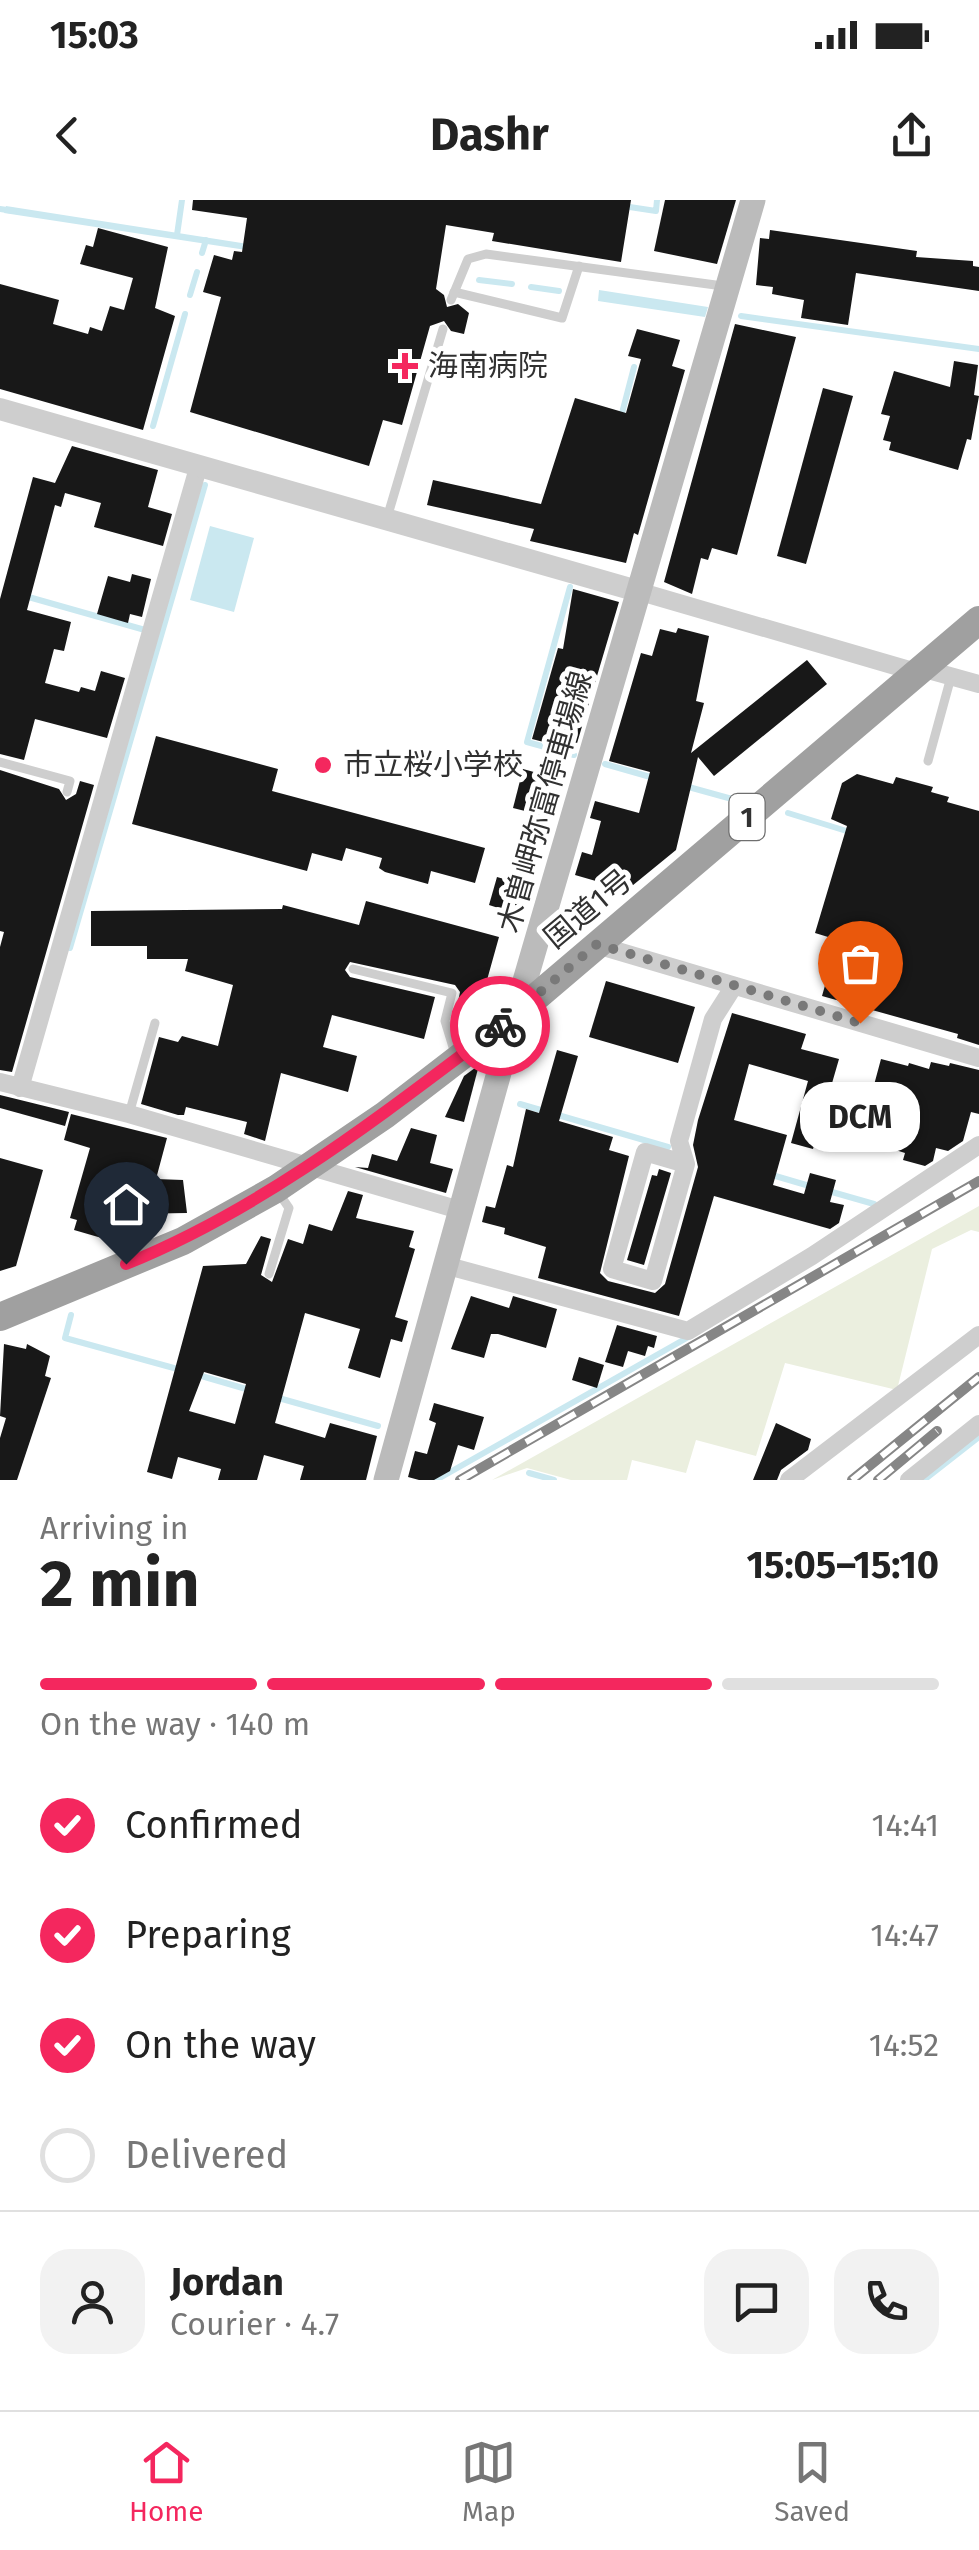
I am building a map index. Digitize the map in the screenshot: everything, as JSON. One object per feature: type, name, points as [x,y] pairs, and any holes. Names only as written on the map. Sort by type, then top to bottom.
[{"type":"highway","name":"国道1号","points":[[0,1317],[183,1241],[309,1168],[515,1015],[979,620]]},
{"type":"main road","name":"木曽岬弥富停車場線","points":[[386,1480],[515,1015],[753,200]]},
{"type":"street","points":[[0,409],[386,521],[979,684]]},
{"type":"street","points":[[20,1088],[198,468]]},
{"type":"street","points":[[597,944],[979,1058]]},
{"type":"street","points":[[686,1164],[645,1152],[612,1270],[653,1280],[686,1164],[679,1141],[713,1020],[734,986]]},
{"type":"street","points":[[0,1082],[129,1114],[463,1211]]},
{"type":"street","points":[[448,1266],[688,1330],[812,1256],[979,1145]]},
{"type":"street","points":[[789,1480],[979,1335]]},
{"type":"street","points":[[909,1480],[979,1424]]},
{"type":"lane","points":[[580,266],[562,318],[452,296],[468,259],[486,254],[580,266],[728,286]]},
{"type":"lane","points":[[386,521],[443,329]]},
{"type":"lane","points":[[928,761],[952,676]]},
{"type":"lane","points":[[0,762],[70,781],[67,792]]},
{"type":"lane","points":[[353,969],[452,993],[445,1020],[456,1060]]},
{"type":"lane","points":[[129,1114],[155,1024]]},
{"type":"lane","points":[[269,1274],[288,1208],[276,1189]]},
{"type":"green space","points":[[979,1206],[979,1232],[971,1230],[932,1249],[897,1390],[785,1363],[756,1456],[696,1440],[686,1473],[632,1460],[627,1480],[571,1480],[527,1468],[492,1480]]},
{"type":"water","points":[[6,206],[280,249],[331,263],[4,213]]},
{"type":"water","points":[[599,290],[708,307],[705,317],[598,301]]},
{"type":"water","points":[[210,526],[254,538],[234,612],[190,600]]},
{"type":"building","points":[[193,200],[631,200],[621,262],[492,241],[494,233],[446,225],[436,289],[444,295],[447,307],[458,304],[469,313],[464,334],[451,331],[444,321],[430,326],[402,425],[383,420],[369,466],[190,412],[221,297],[203,292],[214,255],[232,260],[234,251],[242,252],[247,218],[192,210]]},
{"type":"building","points":[[665,200],[736,200],[717,264],[654,251]]},
{"type":"building","points":[[98,228],[168,247],[155,308],[175,316],[143,430],[0,389],[0,284],[59,300],[53,324],[88,334],[90,327],[102,331],[110,306],[124,310],[133,278],[80,264],[86,245],[93,247]]},
{"type":"building","points":[[770,230],[917,251],[916,257],[973,261],[973,266],[979,267],[979,291],[856,273],[848,325],[801,318],[804,300],[772,294],[773,287],[756,285],[760,238],[769,239]]},
{"type":"building","points":[[735,324],[796,337],[737,555],[712,548],[708,560],[701,558],[692,594],[664,582]]},
{"type":"building","points":[[637,329],[680,340],[672,366],[685,370],[638,535],[634,533],[626,563],[530,541],[534,529],[427,505],[433,480],[541,504],[575,398],[626,413],[641,359],[628,356]]},
{"type":"building","points":[[954,361],[978,365],[974,395],[979,396],[971,440],[967,439],[958,470],[889,450],[891,442],[883,440],[890,416],[881,414],[894,371],[950,387]]},
{"type":"building","points":[[823,388],[853,396],[806,564],[777,556]]},
{"type":"building","points":[[72,446],[158,470],[148,507],[172,514],[163,546],[94,527],[101,503],[65,493],[61,507],[55,505],[27,610],[71,622],[64,651],[54,649],[45,683],[79,692],[81,687],[95,691],[101,671],[125,678],[107,738],[35,719],[24,760],[0,754],[0,599],[33,477],[55,483]]},
{"type":"building","points":[[132,574],[151,579],[142,617],[130,614],[128,623],[97,614],[108,576],[130,582]]},
{"type":"building","points":[[573,589],[619,602],[575,750],[532,739],[558,648],[563,649]]},
{"type":"building","points":[[678,628],[709,636],[696,701],[704,703],[691,753],[807,660],[827,684],[714,776],[698,757],[676,850],[627,890],[575,875],[582,852],[592,855],[601,821],[590,818],[595,801],[639,813],[650,772],[609,761],[641,653],[652,656],[660,629],[676,633]]},
{"type":"building","points":[[156,736],[278,769],[272,791],[485,848],[475,883],[431,871],[428,884],[385,872],[379,868],[382,858],[346,848],[342,861],[312,853],[307,871],[132,824]]},
{"type":"building","points":[[523,769],[563,780],[553,818],[513,808]]},
{"type":"building","points":[[0,770],[59,789],[66,800],[76,794],[80,781],[94,785],[12,1072],[0,1070],[0,947],[4,932],[0,931]]},
{"type":"building","points":[[857,774],[893,784],[896,777],[933,787],[931,792],[949,797],[947,802],[979,811],[979,1045],[957,1038],[958,1034],[822,996],[838,940],[815,933],[847,826],[831,819],[842,783]]},
{"type":"building","points":[[497,877],[528,886],[520,915],[489,905]]},
{"type":"building","points":[[366,901],[499,937],[487,980],[502,996],[467,1026],[456,1012],[460,992],[455,985],[350,962],[345,970],[350,977],[435,997],[424,1039],[332,1015],[323,1047],[357,1056],[348,1092],[281,1073],[265,1141],[244,1134],[247,1122],[186,1107],[184,1115],[178,1115],[141,1104],[159,1037],[178,1042],[182,1036],[218,1046],[233,985],[185,971],[188,959],[147,959],[147,946],[91,946],[91,911],[282,909],[283,905],[359,925]]},
{"type":"building","points":[[606,981],[695,1007],[678,1063],[589,1037]]},
{"type":"building","points":[[732,1013],[806,1034],[801,1049],[839,1059],[813,1149],[791,1143],[808,1081],[749,1064],[734,1120],[787,1135],[773,1185],[804,1194],[810,1173],[836,1180],[830,1202],[844,1205],[839,1223],[830,1229],[714,1196],[679,1316],[538,1278],[546,1247],[504,1234],[505,1228],[482,1222],[486,1206],[495,1208],[507,1165],[513,1167],[526,1109],[539,1113],[557,1050],[578,1056],[559,1121],[613,1137],[609,1150],[629,1156],[600,1273],[608,1281],[655,1293],[665,1284],[698,1167],[693,1145],[698,1120]]},
{"type":"building","points":[[881,1059],[929,1069],[931,1062],[979,1070],[979,1114],[971,1112],[963,1141],[948,1151],[936,1148],[933,1161],[925,1166],[903,1160],[905,1153],[877,1144],[890,1101],[879,1098],[882,1087],[874,1085]]},
{"type":"building","points":[[479,1065],[464,1122],[445,1117],[464,1076]]},
{"type":"building","points":[[0,1095],[69,1112],[65,1126],[0,1108]]},
{"type":"building","points":[[71,1114],[167,1138],[156,1179],[183,1180],[187,1213],[128,1214],[127,1220],[118,1218],[112,1241],[74,1230],[77,1220],[70,1218],[90,1148],[64,1140]]},
{"type":"building","points":[[411,1128],[437,1135],[430,1163],[453,1169],[446,1193],[355,1167],[368,1168],[372,1154],[397,1161]]},
{"type":"building","points":[[0,1158],[43,1170],[16,1266],[0,1271]]},
{"type":"building","points":[[659,1169],[671,1173],[644,1265],[627,1260],[652,1175],[657,1176]]},
{"type":"building","points":[[348,1191],[363,1195],[356,1218],[414,1231],[409,1247],[415,1249],[395,1317],[408,1321],[402,1342],[391,1339],[380,1378],[348,1368],[360,1329],[305,1313],[275,1423],[325,1438],[330,1423],[377,1436],[366,1480],[300,1480],[304,1466],[264,1455],[257,1480],[218,1480],[221,1469],[178,1457],[172,1479],[147,1472],[203,1266],[246,1264],[261,1236],[271,1239],[261,1275],[272,1282],[288,1239],[303,1244],[309,1224],[332,1231]],"holes":[[[204,1372],[246,1384],[235,1424],[189,1411]]]},
{"type":"building","points":[[471,1296],[509,1308],[513,1296],[557,1309],[546,1348],[491,1334],[484,1358],[451,1349]]},
{"type":"building","points":[[617,1325],[657,1336],[654,1348],[648,1346],[645,1356],[628,1351],[623,1367],[605,1362]]},
{"type":"building","points":[[4,1344],[26,1349],[27,1344],[50,1356],[45,1376],[51,1378],[17,1480],[0,1480],[0,1438],[6,1418],[0,1416]]},
{"type":"building","points":[[579,1357],[604,1365],[597,1388],[572,1380]]},
{"type":"building","points":[[434,1403],[484,1417],[474,1450],[458,1445],[450,1471],[434,1480],[419,1480],[408,1477],[415,1451],[427,1454],[436,1423],[429,1420]]},
{"type":"building","points":[[776,1423],[811,1439],[808,1450],[781,1470],[777,1480],[753,1480]]},
{"type":"waterway","points":[[177,235],[182,200]]},
{"type":"waterway","points":[[623,206],[656,211],[657,200]]},
{"type":"waterway","points":[[0,209],[14,211]]},
{"type":"waterway","points":[[202,253],[206,240]]},
{"type":"waterway","points":[[190,295],[197,272]]},
{"type":"waterway","points":[[479,280],[512,284]]},
{"type":"waterway","points":[[531,287],[559,291]]},
{"type":"waterway","points":[[153,426],[185,314]]},
{"type":"waterway","points":[[741,316],[979,349]]},
{"type":"waterway","points":[[621,417],[634,367]]},
{"type":"waterway","points":[[70,948],[205,485]]},
{"type":"waterway","points":[[570,587],[527,742],[574,755]]},
{"type":"waterway","points":[[25,596],[145,630]]},
{"type":"waterway","points":[[605,764],[654,778]]},
{"type":"waterway","points":[[685,786],[732,799]]},
{"type":"waterway","points":[[788,813],[853,833]]},
{"type":"waterway","points":[[520,1104],[668,1147]]},
{"type":"waterway","points":[[772,1175],[813,1187]]},
{"type":"waterway","points":[[825,1190],[874,1204]]},
{"type":"waterway","points":[[71,1315],[65,1338],[181,1370]]},
{"type":"waterway","points":[[436,1480],[692,1335]]},
{"type":"waterway","points":[[198,1375],[253,1391]]},
{"type":"waterway","points":[[275,1397],[378,1426]]},
{"type":"waterway","points":[[924,1480],[979,1437]]},
{"type":"waterway","points":[[529,1473],[554,1480]]},
{"type":"railway","points":[[460,1480],[979,1181]]},
{"type":"railway","points":[[852,1480],[979,1377]]},
{"type":"railway","points":[[878,1480],[937,1431]]},
{"type":"way so far","points":[[500,1026],[597,944],[860,1023]]},
{"type":"place","name":"海南病院","points":[[405,366]]},
{"type":"place","name":"市立桜小学校","points":[[323,765]]},
{"type":"place","name":"DCM","points":[[860,1023]]},
{"type":"route","points":[[126,1264],[183,1241],[276,1189],[386,1115],[500,1026]]}]
